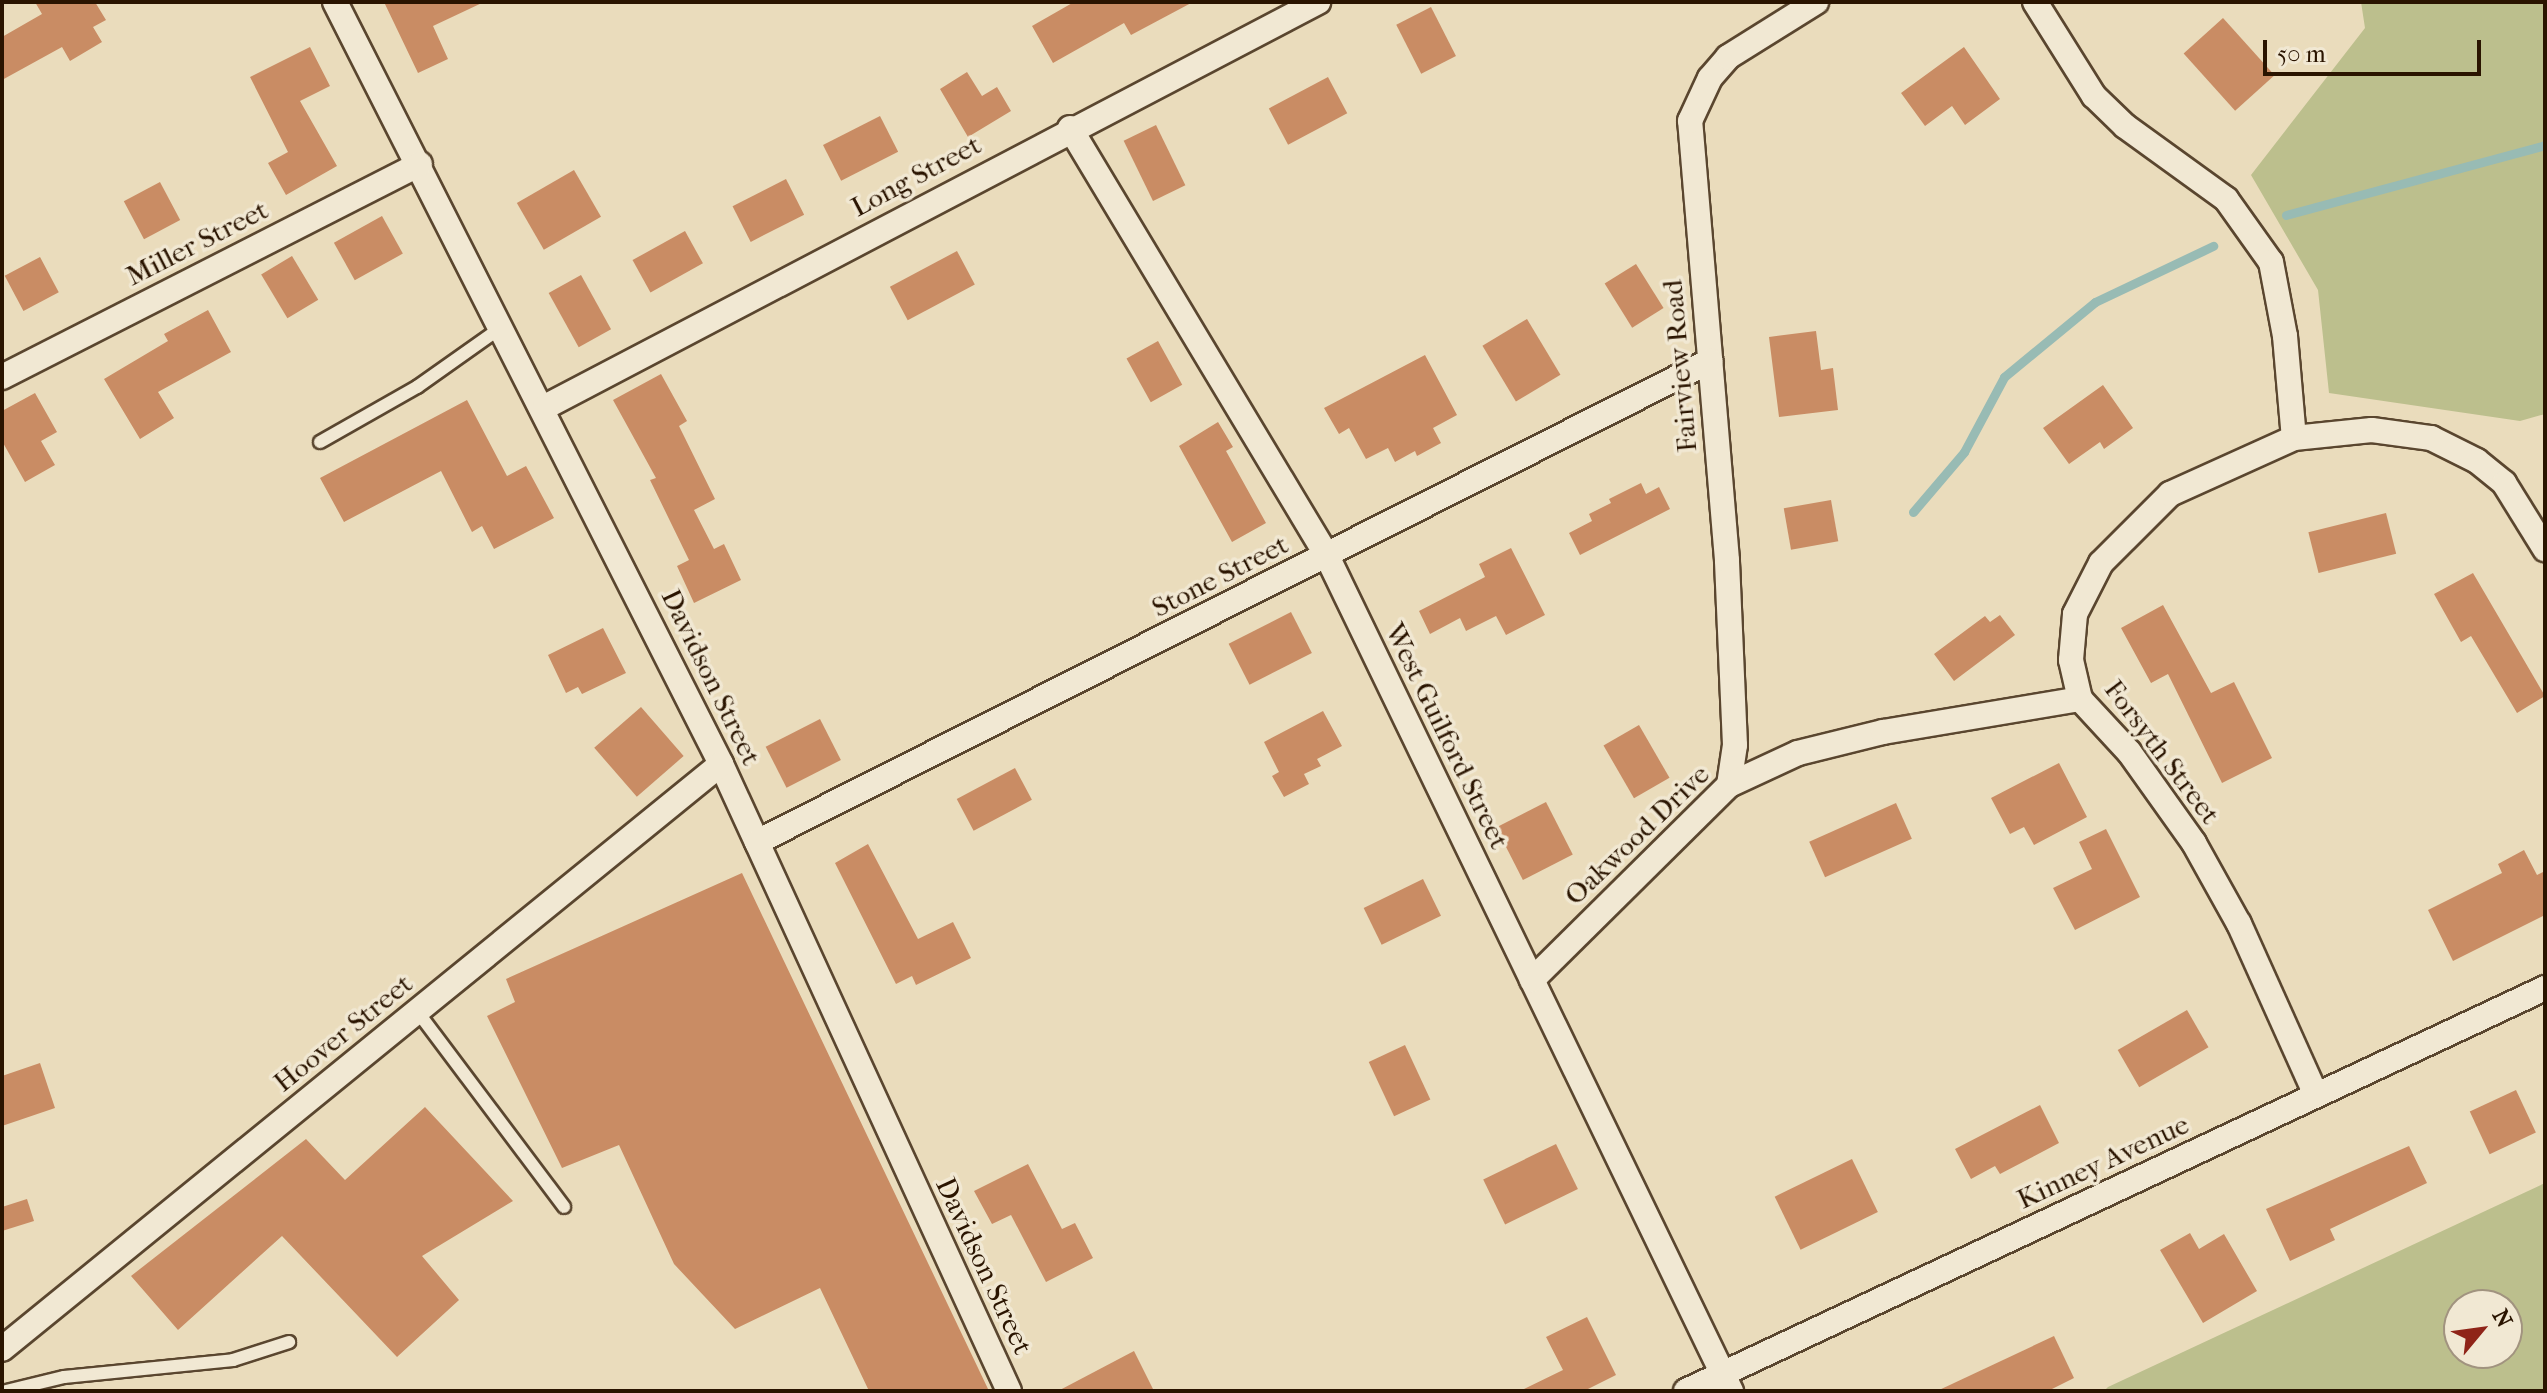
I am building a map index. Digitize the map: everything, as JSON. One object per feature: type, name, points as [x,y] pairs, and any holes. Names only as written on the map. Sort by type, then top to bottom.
[{"type":"street","name":"Davidson Street","points":[[335,2],[545,407],[721,764],[1009,1391]]},
{"type":"street","name":"Long Street","points":[[545,407],[1070,128],[1318,2]]},
{"type":"street","name":"Fairview Road","points":[[1729,785],[1735,745],[1727,560],[1690,121],[1710,78],[1728,57],[1816,2]]},
{"type":"street","points":[[2035,2],[2094,96],[2125,126],[2226,199],[2271,262],[2285,336],[2294,438]]},
{"type":"street","name":"West Guilford Street","points":[[1070,128],[1327,556],[1726,1382]]},
{"type":"street","name":"Miller Street","points":[[2,377],[420,164]]},
{"type":"street","name":"Stone Street","points":[[757,842],[1710,361]]},
{"type":"street","name":"Forsyth Street","points":[[2316,1095],[2239,924],[2194,843],[2129,752],[2080,699],[2071,660],[2075,614],[2101,563],[2170,494],[2294,438],[2372,430],[2431,438],[2477,461],[2504,483],[2545,549]]},
{"type":"street","name":"Oakwood Drive","points":[[1532,980],[1729,785],[1798,753],[1883,732],[2080,699]]},
{"type":"street","name":"Hoover Street","points":[[2,1349],[721,764]]},
{"type":"street","name":"Kinney Avenue","points":[[1686,1391],[1726,1382],[2316,1095],[2545,988]]},
{"type":"lane","points":[[320,442],[417,387],[503,326]]},
{"type":"lane","points":[[417,1011],[564,1207]]},
{"type":"lane","points":[[6,1391],[64,1377],[233,1360],[289,1342]]},
{"type":"green space","points":[[2361,2],[2545,2],[2545,414],[2520,421],[2329,393],[2318,290],[2251,175],[2365,28]]},
{"type":"green space","points":[[2545,1183],[2545,1391],[2104,1391],[2108,1387]]},
{"type":"building","points":[[35,2],[95,2],[106,20],[93,27],[102,42],[70,61],[62,47],[2,80],[2,37],[42,14]]},
{"type":"building","points":[[384,2],[484,2],[433,26],[448,59],[418,73]]},
{"type":"building","points":[[1074,2],[1193,2],[1131,35],[1124,23],[1053,63],[1032,26]]},
{"type":"building","points":[[1431,7],[1456,56],[1421,74],[1396,25]]},
{"type":"building","points":[[2223,18],[2275,75],[2235,111],[2184,53]]},
{"type":"building","points":[[310,47],[330,86],[300,101],[337,166],[286,195],[268,163],[288,152],[250,77]]},
{"type":"building","points":[[1964,47],[2000,99],[1965,125],[1952,106],[1925,126],[1901,93]]},
{"type":"building","points":[[967,72],[982,96],[997,87],[1011,111],[968,137],[940,89]]},
{"type":"building","points":[[1328,77],[1347,113],[1288,145],[1269,108]]},
{"type":"building","points":[[880,116],[898,152],[841,181],[823,145]]},
{"type":"building","points":[[1156,125],[1185,185],[1153,201],[1124,141]]},
{"type":"building","points":[[574,170],[601,217],[544,250],[517,203]]},
{"type":"building","points":[[786,179],[804,215],[751,242],[733,206]]},
{"type":"building","points":[[160,182],[180,220],[144,239],[124,201]]},
{"type":"building","points":[[382,216],[403,254],[355,280],[334,243]]},
{"type":"building","points":[[685,231],[703,263],[650,292],[633,260]]},
{"type":"building","points":[[957,251],[975,285],[908,320],[890,287]]},
{"type":"building","points":[[292,256],[318,300],[287,318],[261,275]]},
{"type":"building","points":[[40,257],[59,292],[23,311],[5,276]]},
{"type":"building","points":[[1636,264],[1664,308],[1632,328],[1605,284]]},
{"type":"building","points":[[581,275],[611,329],[579,347],[549,293]]},
{"type":"building","points":[[208,310],[231,352],[158,392],[174,418],[140,439],[104,379],[168,341],[164,334]]},
{"type":"building","points":[[1527,319],[1560,375],[1516,401],[1482,346]]},
{"type":"building","points":[[1816,331],[1821,370],[1833,368],[1838,410],[1779,417],[1769,337]]},
{"type":"building","points":[[1158,341],[1182,385],[1151,402],[1127,358]]},
{"type":"building","points":[[1425,355],[1457,415],[1433,428],[1441,443],[1417,456],[1415,451],[1395,462],[1388,448],[1366,459],[1349,428],[1339,434],[1324,408]]},
{"type":"building","points":[[661,374],[687,421],[679,426],[715,499],[694,510],[714,549],[724,544],[741,580],[694,603],[677,566],[689,560],[650,480],[656,478],[613,400]]},
{"type":"building","points":[[2103,385],[2133,428],[2104,449],[2100,442],[2069,464],[2043,428]]},
{"type":"building","points":[[35,393],[57,432],[41,441],[55,465],[25,482],[2,441],[2,411]]},
{"type":"building","points":[[467,400],[507,476],[526,466],[554,518],[494,549],[482,526],[472,532],[441,471],[344,522],[320,478]]},
{"type":"building","points":[[1218,422],[1233,447],[1226,451],[1266,523],[1232,542],[1179,446]]},
{"type":"building","points":[[1641,483],[1646,494],[1659,487],[1670,509],[1580,555],[1569,533],[1592,521],[1589,514],[1611,503],[1609,499]]},
{"type":"building","points":[[1831,500],[1838,541],[1791,550],[1784,508]]},
{"type":"building","points":[[2386,513],[2396,554],[2319,573],[2308,532]]},
{"type":"building","points":[[1511,548],[1545,615],[1506,635],[1496,616],[1466,631],[1460,618],[1430,634],[1419,611],[1485,577],[1479,564]]},
{"type":"building","points":[[2473,573],[2545,696],[2517,713],[2471,636],[2461,642],[2434,594]]},
{"type":"building","points":[[2163,605],[2211,693],[2234,682],[2272,758],[2222,783],[2168,674],[2151,683],[2121,628]]},
{"type":"building","points":[[1291,612],[1312,653],[1250,685],[1229,644]]},
{"type":"building","points":[[2000,615],[2015,635],[1954,681],[1934,654],[1985,616],[1990,622]]},
{"type":"building","points":[[603,628],[626,673],[582,694],[578,687],[566,693],[548,655]]},
{"type":"building","points":[[641,707],[684,756],[637,797],[594,748]]},
{"type":"building","points":[[1323,711],[1342,746],[1317,759],[1321,766],[1304,774],[1309,784],[1284,797],[1272,776],[1279,772],[1264,742]]},
{"type":"building","points":[[820,719],[841,760],[787,788],[766,747]]},
{"type":"building","points":[[1639,725],[1670,778],[1634,798],[1603,746]]},
{"type":"building","points":[[2059,763],[2087,817],[2034,845],[2024,827],[2010,834],[1991,798]]},
{"type":"building","points":[[1015,768],[1032,800],[974,831],[957,799]]},
{"type":"building","points":[[1546,802],[1573,855],[1523,880],[1496,827]]},
{"type":"building","points":[[1896,803],[1912,839],[1825,877],[1809,842]]},
{"type":"building","points":[[2106,829],[2140,897],[2075,930],[2053,888],[2092,869],[2079,842]]},
{"type":"building","points":[[868,844],[918,939],[953,922],[971,958],[916,985],[912,976],[896,984],[835,863]]},
{"type":"building","points":[[2524,850],[2537,875],[2545,871],[2545,915],[2453,961],[2428,910],[2502,873],[2498,864]]},
{"type":"building","points":[[742,873],[989,1391],[869,1391],[820,1288],[735,1329],[674,1264],[619,1145],[562,1168],[487,1016],[515,1002],[506,979]]},
{"type":"building","points":[[1423,879],[1441,916],[1382,945],[1364,908]]},
{"type":"building","points":[[2187,1010],[2208,1047],[2139,1087],[2118,1050]]},
{"type":"building","points":[[1405,1045],[1430,1099],[1394,1116],[1369,1062]]},
{"type":"building","points":[[40,1063],[55,1108],[2,1126],[2,1076]]},
{"type":"building","points":[[2516,1090],[2536,1133],[2490,1154],[2470,1112]]},
{"type":"building","points":[[2040,1105],[2059,1143],[2000,1174],[1995,1166],[1971,1179],[1955,1149]]},
{"type":"building","points":[[425,1107],[513,1201],[422,1256],[459,1300],[397,1357],[282,1236],[178,1330],[131,1276],[306,1139],[345,1180]]},
{"type":"building","points":[[1556,1144],[1578,1189],[1505,1224],[1483,1180]]},
{"type":"building","points":[[2409,1146],[2427,1183],[2330,1229],[2335,1240],[2290,1261],[2266,1209]]},
{"type":"building","points":[[1852,1159],[1878,1212],[1801,1250],[1775,1197]]},
{"type":"building","points":[[1028,1164],[1062,1229],[1075,1223],[1093,1258],[1046,1282],[1011,1215],[992,1224],[974,1191]]},
{"type":"building","points":[[27,1199],[34,1221],[2,1231],[2,1207]]},
{"type":"building","points":[[2190,1233],[2199,1249],[2224,1234],[2257,1291],[2203,1323],[2160,1250]]},
{"type":"building","points":[[1587,1317],[1616,1375],[1584,1391],[1520,1391],[1563,1370],[1546,1337]]},
{"type":"building","points":[[2054,1336],[2074,1378],[2048,1391],[1937,1391]]},
{"type":"building","points":[[1134,1351],[1154,1391],[1058,1391]]},
{"type":"waterway","points":[[2286,215],[2545,145]]},
{"type":"waterway","points":[[1913,512],[1964,452],[2004,377],[2095,302],[2213,246]]}]
